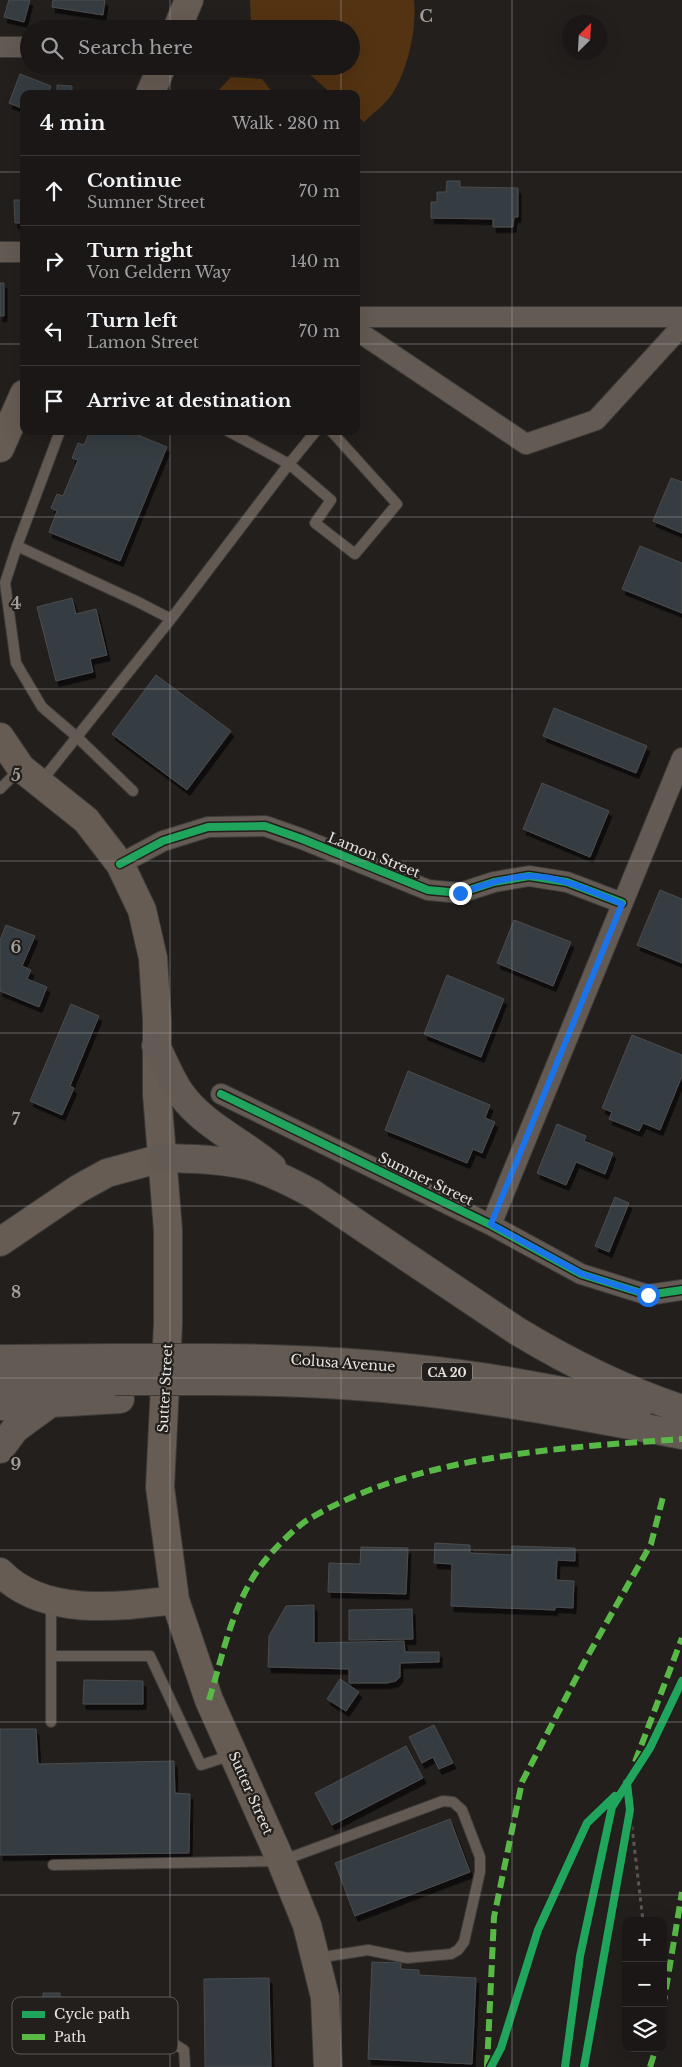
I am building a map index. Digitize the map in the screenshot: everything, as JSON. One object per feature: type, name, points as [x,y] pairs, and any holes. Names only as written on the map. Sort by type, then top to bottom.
[{"type":"highway","points":[[156,1046],[172,1080],[192,1106],[221,1131],[258,1156],[286,1180]]},
{"type":"highway","points":[[162,1158],[202,1159],[250,1166],[286,1180],[313,1194],[549,1350],[615,1383],[682,1409]]},
{"type":"highway","name":"Colusa Avenue","points":[[0,1359],[116,1380]]},
{"type":"highway","name":"Colusa Avenue","points":[[211,1378],[324,1361],[434,1371],[545,1388],[682,1414]]},
{"type":"highway","name":"Colusa Avenue","points":[[0,1382],[211,1378],[329,1384],[467,1398],[682,1435]]},
{"type":"highway","points":[[0,1406],[52,1402],[116,1380]]},
{"type":"highway","points":[[0,1449],[15,1429],[52,1402]]},
{"type":"main road","points":[[181,20],[189,0]]},
{"type":"main road","points":[[152,90],[158,75]]},
{"type":"main road","points":[[1,445],[20,403]]},
{"type":"main road","name":"Sutter Street","points":[[0,737],[31,776],[86,820],[120,864],[142,910],[153,958],[162,1158],[168,1230],[168,1324],[160,1487],[175,1600],[209,1700],[281,1861],[307,1925],[324,1998],[328,2067]]},
{"type":"main road","points":[[0,1242],[78,1189],[100,1177],[133,1165],[162,1158]]},
{"type":"main road","points":[[0,1572],[8,1580],[29,1592],[51,1600],[71,1604],[126,1606],[175,1600]]},
{"type":"street","points":[[0,47],[20,47]]},
{"type":"street","points":[[0,252],[20,252]]},
{"type":"street","points":[[360,317],[682,317]]},
{"type":"street","points":[[360,333],[526,444],[596,420],[682,326]]},
{"type":"street","points":[[491,1224],[682,758]]},
{"type":"street","name":"Lamon Street","points":[[120,864],[163,841],[208,827],[265,826],[428,890],[460,893],[494,882],[529,876],[568,882],[622,904]]},
{"type":"street","name":"Sumner Street","points":[[221,1094],[491,1224],[582,1274],[648,1295],[682,1290]]},
{"type":"lane","points":[[59,435],[17,546],[6,583],[16,663],[42,707],[77,737],[133,792]]},
{"type":"lane","points":[[235,435],[289,464],[331,500],[315,523],[355,554],[397,504],[336,435]]},
{"type":"lane","points":[[0,789],[31,776],[77,737],[313,435]]},
{"type":"lane","points":[[17,546],[138,602],[170,619]]},
{"type":"lane","points":[[51,1600],[51,1722]]},
{"type":"lane","points":[[51,1656],[150,1656],[201,1765],[233,1754]]},
{"type":"lane","points":[[53,1865],[281,1861],[443,1801],[453,1802],[462,1810],[480,1857],[480,1872],[464,1942],[458,1950],[451,1954],[407,1958],[368,1950],[315,1959]]},
{"type":"lane","points":[[178,2046],[184,2050],[185,2067]]},
{"type":"path","points":[[629,1801],[643,1917]]},
{"type":"path","points":[[625,1840],[630,1810]]},
{"type":"path","points":[[654,2052],[654,2056]]},
{"type":"shaded area","points":[[250,0],[414,0],[415,11],[413,36],[407,61],[398,84],[383,105],[364,122],[360,118],[360,90],[327,90],[310,75],[360,75],[360,20],[251,20]]},
{"type":"shaded area","points":[[231,77],[262,79],[271,90],[219,90]]},
{"type":"building","points":[[9,0],[30,0],[25,20],[20,21],[4,17]]},
{"type":"building","points":[[53,0],[105,0],[103,15],[52,7]]},
{"type":"building","points":[[20,74],[51,86],[50,90],[20,90],[20,107],[9,103]]},
{"type":"building","points":[[57,85],[72,86],[72,90],[57,90]]},
{"type":"building","points":[[447,181],[460,181],[460,187],[518,188],[518,217],[514,217],[513,227],[493,227],[493,219],[431,218],[431,202],[437,202],[437,192],[446,192]]},
{"type":"building","points":[[14,200],[20,200],[20,223],[15,223]]},
{"type":"building","points":[[0,283],[4,283],[4,316],[0,316]]},
{"type":"building","points":[[88,435],[138,435],[167,447],[120,561],[49,532],[57,511],[51,508],[57,494],[63,496],[78,460],[72,458],[78,443],[84,445]]},
{"type":"building","points":[[671,478],[682,482],[682,533],[653,521]]},
{"type":"building","points":[[640,546],[682,563],[682,613],[622,589]]},
{"type":"building","points":[[72,598],[76,614],[96,609],[107,655],[90,659],[93,672],[56,681],[37,607]]},
{"type":"building","points":[[156,675],[231,731],[187,790],[112,734]]},
{"type":"building","points":[[554,708],[647,746],[636,773],[543,736]]},
{"type":"building","points":[[542,783],[609,811],[590,857],[523,829]]},
{"type":"building","points":[[660,890],[682,899],[682,963],[637,945]]},
{"type":"building","points":[[514,920],[571,942],[553,986],[497,963]]},
{"type":"building","points":[[6,925],[35,936],[22,966],[31,970],[27,979],[47,987],[39,1007],[0,991],[0,940]]},
{"type":"building","points":[[447,975],[504,999],[481,1057],[424,1034]]},
{"type":"building","points":[[71,1004],[99,1016],[70,1086],[74,1088],[62,1115],[30,1101]]},
{"type":"building","points":[[632,1035],[682,1055],[682,1076],[660,1130],[643,1123],[639,1131],[609,1119],[612,1112],[602,1108]]},
{"type":"building","points":[[408,1071],[490,1105],[485,1118],[495,1122],[482,1153],[473,1149],[467,1163],[385,1130]]},
{"type":"building","points":[[557,1124],[586,1136],[584,1141],[613,1153],[605,1174],[576,1162],[566,1185],[537,1173]]},
{"type":"building","points":[[615,1197],[629,1203],[609,1252],[595,1246]]},
{"type":"building","points":[[435,1543],[470,1545],[470,1553],[512,1555],[512,1546],[575,1548],[575,1561],[557,1560],[556,1580],[574,1581],[573,1608],[555,1607],[555,1610],[451,1606],[452,1564],[434,1563]]},
{"type":"building","points":[[361,1547],[408,1548],[406,1594],[328,1592],[329,1563],[360,1564]]},
{"type":"building","points":[[314,1605],[314,1643],[404,1641],[405,1652],[439,1652],[439,1662],[400,1663],[400,1677],[396,1681],[387,1683],[349,1683],[349,1669],[268,1667],[269,1636],[286,1606]]},
{"type":"building","points":[[412,1609],[413,1639],[349,1640],[349,1610]]},
{"type":"building","points":[[340,1679],[359,1692],[346,1711],[327,1699]]},
{"type":"building","points":[[84,1680],[143,1681],[143,1704],[83,1704]]},
{"type":"building","points":[[434,1725],[453,1763],[439,1769],[433,1757],[422,1763],[409,1737]]},
{"type":"building","points":[[0,1729],[36,1729],[38,1764],[174,1761],[175,1793],[190,1794],[189,1853],[0,1855]]},
{"type":"building","points":[[406,1746],[423,1778],[332,1825],[315,1793]]},
{"type":"building","points":[[450,1819],[470,1872],[355,1916],[335,1863]]},
{"type":"building","points":[[372,1962],[401,1963],[401,1969],[419,1970],[419,1975],[476,1978],[472,2064],[368,2059]]},
{"type":"building","points":[[269,1978],[271,2067],[205,2067],[204,1979]]},
{"type":"building","points":[[43,1993],[60,1993],[60,1997],[43,1997]]},
{"type":"marked path","points":[[209,1700],[231,1625],[246,1590],[271,1554],[293,1531],[309,1519],[351,1498],[396,1481],[442,1468],[538,1451],[682,1439]]},
{"type":"marked path","points":[[487,2067],[494,1917],[522,1782],[586,1659],[651,1544],[664,1493]]},
{"type":"marked path","points":[[635,1762],[682,1638]]},
{"type":"marked path","points":[[667,1983],[682,1892]]},
{"type":"marked path","points":[[650,2067],[655,2052]]},
{"type":"cycle path","points":[[120,864],[163,841],[208,827],[265,826],[428,890],[460,893],[494,882],[529,876],[567,882],[622,903]]},
{"type":"cycle path","points":[[221,1094],[491,1225],[581,1274],[648,1295],[682,1290]]},
{"type":"cycle path","points":[[565,2067],[580,1956],[612,1807],[650,1748],[682,1681]]},
{"type":"cycle path","points":[[584,2067],[630,1810],[627,1783]]},
{"type":"cycle path","points":[[491,2067],[501,2048],[538,1930],[587,1823],[615,1796]]},
{"type":"route","points":[[460,893],[494,882],[529,876],[568,882],[622,904],[491,1224],[582,1274],[648,1295]]}]
